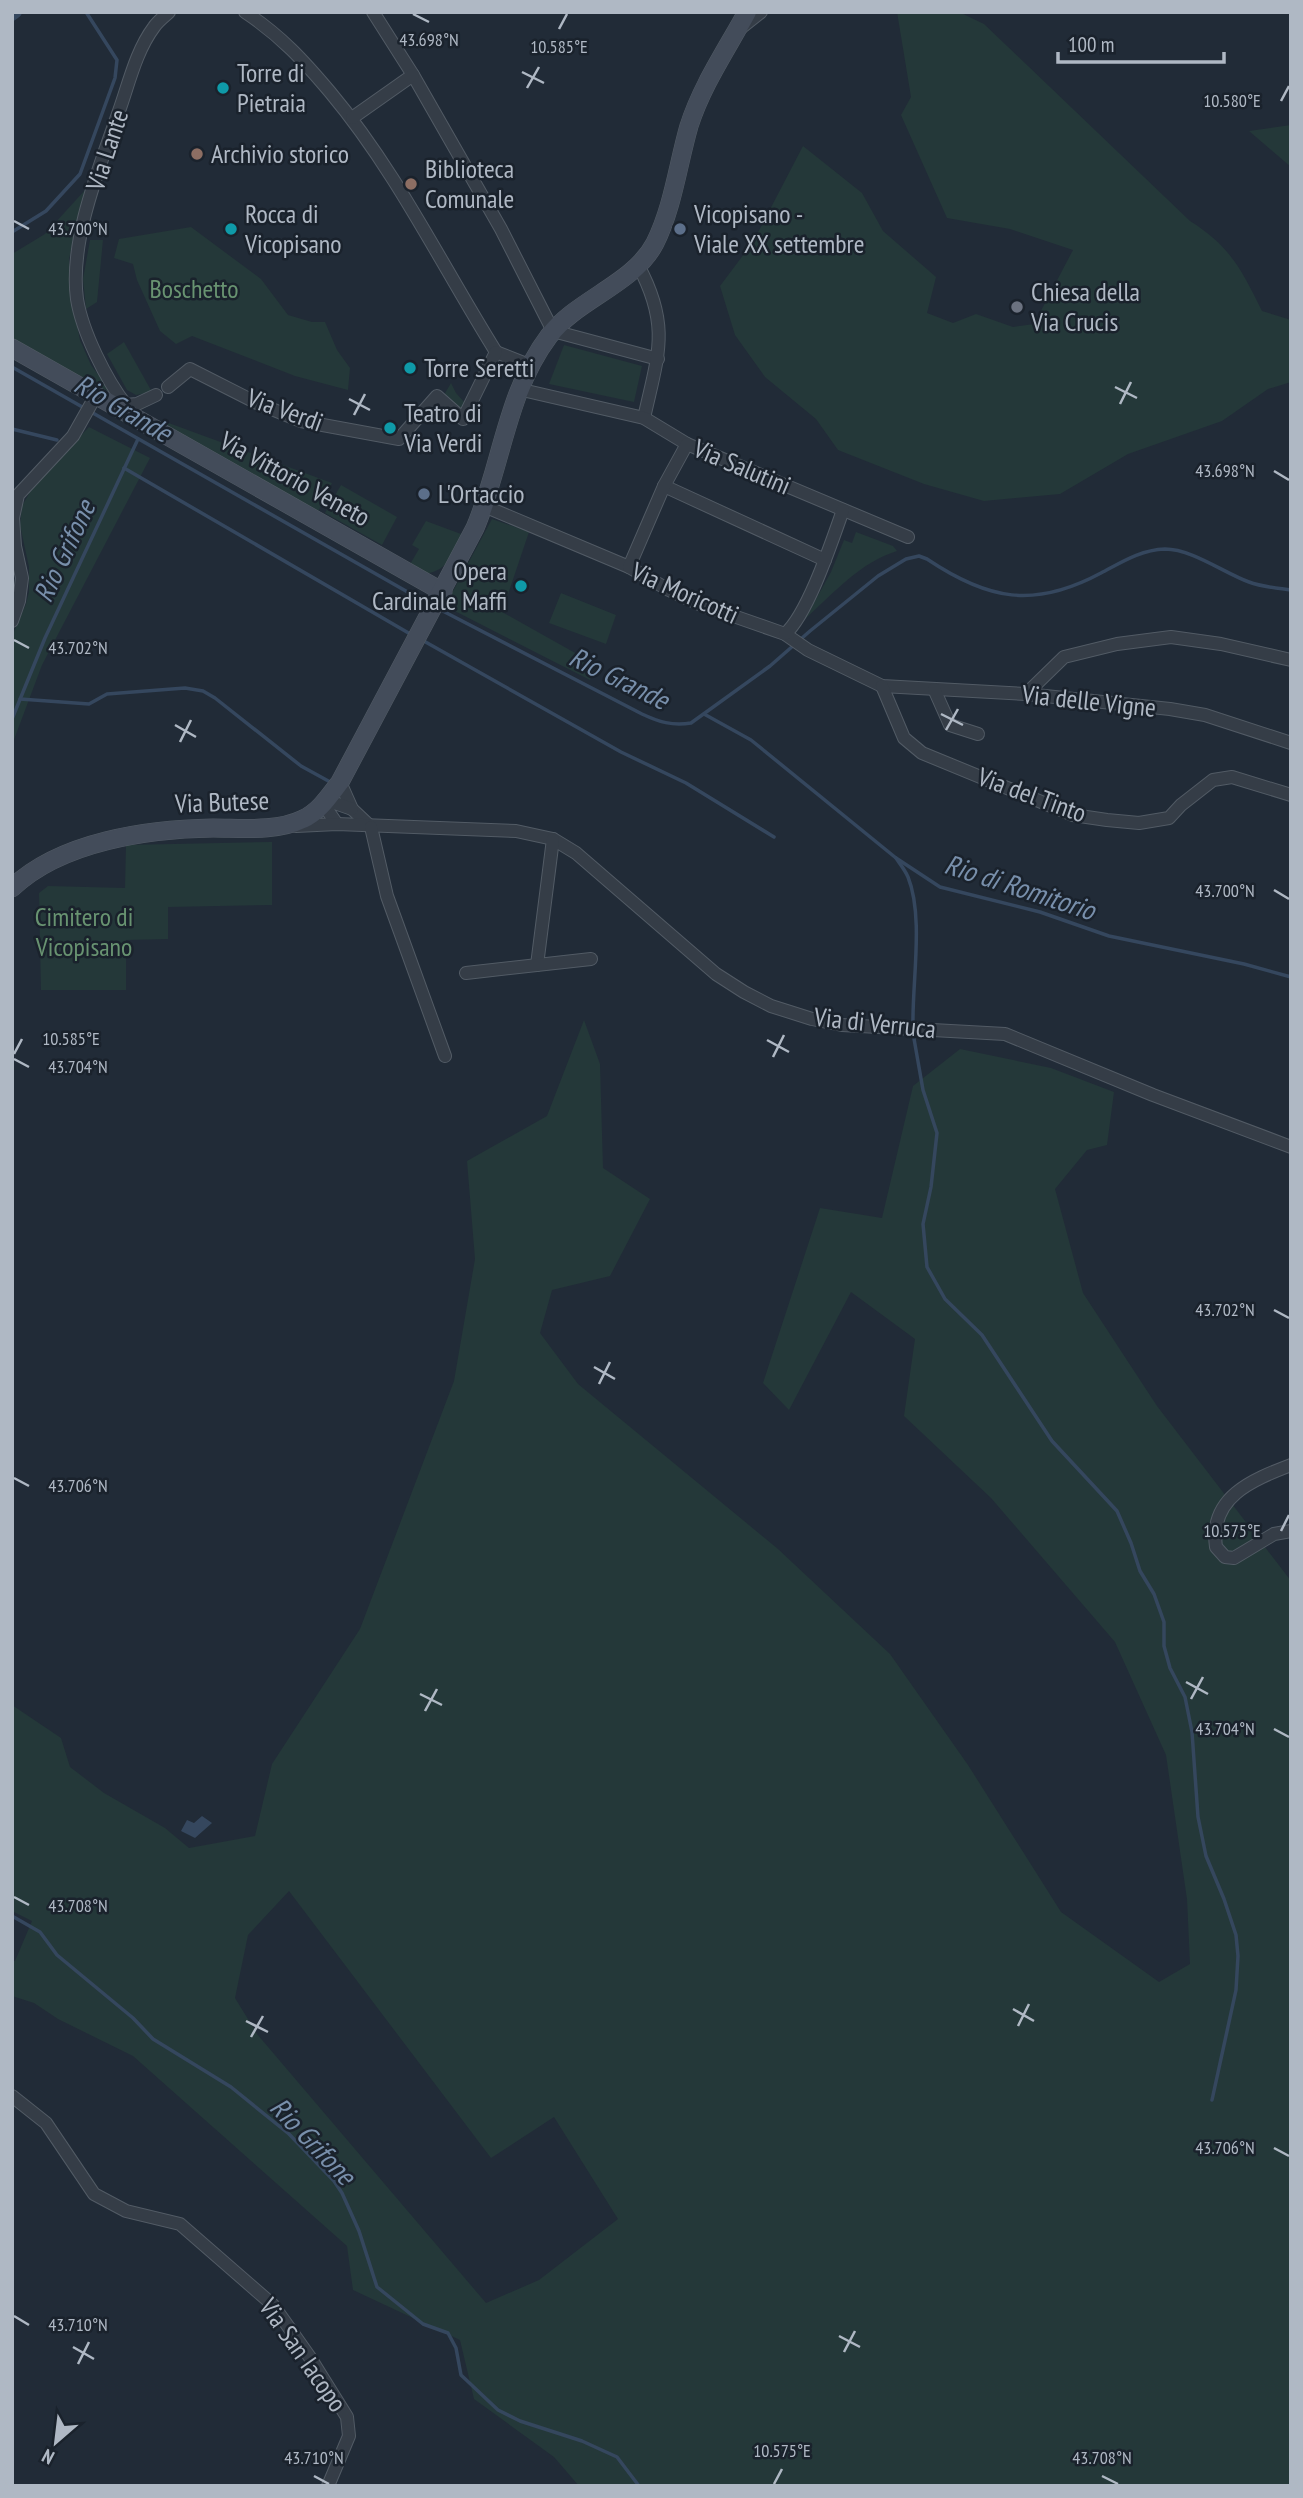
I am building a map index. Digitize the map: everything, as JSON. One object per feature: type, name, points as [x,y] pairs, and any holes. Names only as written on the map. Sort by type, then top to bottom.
[{"type":"street","name":"Via Lante","points":[[124,408],[81,320],[77,298],[77,261],[90,202],[137,58],[154,26],[169,12]]},
{"type":"street","points":[[246,12],[293,48],[352,118],[407,198],[496,352],[529,365]]},
{"type":"street","points":[[373,12],[413,75],[522,268],[553,331],[658,359]]},
{"type":"street","points":[[644,418],[658,359],[659,337],[657,306],[651,288],[638,265],[649,253],[661,229],[699,98],[747,12]]},
{"type":"street","points":[[737,30],[761,12]]},
{"type":"street","points":[[352,118],[413,75]]},
{"type":"street","name":"Via Butese","points":[[12,888],[32,871],[67,855],[135,835],[172,829],[278,827],[302,820],[315,812],[341,782],[429,618],[484,506],[518,389],[529,365],[553,331],[577,308],[638,265]]},
{"type":"street","name":"Via Vittorio Veneto","points":[[12,348],[93,402],[124,408],[429,618]]},
{"type":"street","name":"Via Verdi","points":[[168,387],[190,369],[257,403],[301,421],[399,439],[437,396],[463,419],[496,352]]},
{"type":"street","name":"Via Salutini","points":[[518,389],[644,418],[687,444],[908,537]]},
{"type":"street","points":[[124,408],[156,395]]},
{"type":"street","points":[[12,621],[19,601],[22,578],[13,519],[18,495],[73,436],[93,402]]},
{"type":"street","points":[[629,567],[664,486],[687,444]]},
{"type":"street","points":[[664,486],[825,560]]},
{"type":"street","name":"Via Moricotti","points":[[484,506],[629,567],[699,604],[787,635],[805,649],[882,686]]},
{"type":"street","points":[[787,635],[794,626],[825,560],[843,510]]},
{"type":"street","points":[[1026,694],[1065,657],[1117,644],[1171,637],[1222,644],[1291,660]]},
{"type":"street","name":"Via delle Vigne","points":[[882,686],[1026,694],[1205,715],[1291,743]]},
{"type":"street","name":"Via del Tinto","points":[[882,686],[905,738],[922,752],[1000,787],[1073,815],[1139,823],[1170,818],[1181,805],[1213,780],[1231,777],[1291,795]]},
{"type":"street","points":[[934,689],[950,724],[978,734]]},
{"type":"street","points":[[341,782],[352,809]]},
{"type":"street","points":[[337,824],[328,811],[326,800],[352,809],[372,827],[387,896],[446,1056]]},
{"type":"street","name":"Via di Verruca","points":[[278,827],[337,824],[516,831],[552,839],[584,860],[716,974],[755,999],[812,1019],[842,1025],[1005,1034],[1153,1095],[1291,1147]]},
{"type":"street","points":[[537,964],[552,839]]},
{"type":"street","points":[[466,973],[591,959]]},
{"type":"street","points":[[1291,1465],[1245,1484],[1225,1505],[1216,1524],[1216,1547],[1225,1557],[1234,1558],[1275,1534],[1291,1531]]},
{"type":"street","name":"Via San Iacopo","points":[[12,2096],[46,2123],[94,2194],[126,2211],[180,2224],[274,2305],[347,2417],[349,2436],[328,2486]]},
{"type":"green space","points":[[897,12],[959,12],[984,24],[1190,221],[1216,240],[1234,260],[1262,311],[1291,320],[1291,382],[1268,389],[1222,421],[1128,454],[1060,494],[984,501],[924,484],[838,450],[816,419],[765,377],[735,335],[720,286],[753,242],[803,146],[862,193],[883,231],[936,277],[927,313],[953,323],[976,314],[1013,327],[1034,324],[1073,250],[1010,229],[947,218],[901,115],[911,97]]},
{"type":"green space","points":[[1291,125],[1291,167],[1249,131]]},
{"type":"green space","points":[[86,189],[69,259],[72,301],[80,340],[91,365],[119,403],[12,340],[12,254],[45,234]]},
{"type":"green space","name":"Boschetto","points":[[191,227],[261,279],[288,315],[312,322],[325,322],[337,350],[350,368],[348,390],[295,376],[192,336],[176,344],[160,331],[137,280],[133,264],[114,258],[119,239]]},
{"type":"green space","points":[[90,240],[103,240],[97,302],[86,309],[83,279]]},
{"type":"green space","points":[[124,342],[152,392],[136,395],[127,390],[107,354]]},
{"type":"green space","points":[[564,345],[642,366],[634,402],[549,384]]},
{"type":"green space","points":[[451,383],[465,403],[465,413],[444,395]]},
{"type":"green space","points":[[166,422],[332,483],[318,512],[164,428]]},
{"type":"green space","points":[[89,427],[150,458],[42,665],[12,745],[12,636],[29,592],[29,567],[20,525],[22,506],[34,485]]},
{"type":"green space","points":[[341,485],[397,517],[382,545],[325,513]]},
{"type":"green space","points":[[492,519],[529,532],[502,612],[593,663],[595,668],[590,680],[445,606]]},
{"type":"green space","points":[[426,521],[461,534],[445,565],[425,574],[409,566],[419,549],[412,545]]},
{"type":"green space","points":[[856,532],[893,546],[897,551],[859,571],[805,619],[831,572],[844,540],[852,543]]},
{"type":"green space","points":[[561,593],[616,615],[606,644],[549,623]]},
{"type":"green space","name":"Cimitero di Vicopisano","points":[[272,842],[272,905],[168,907],[168,939],[126,940],[126,990],[41,990],[39,893],[48,886],[125,888],[126,845]]},
{"type":"green space","points":[[584,1020],[600,1064],[603,1168],[650,1199],[610,1276],[552,1290],[540,1333],[578,1384],[778,1549],[890,1654],[968,1765],[1061,1912],[1159,1982],[1190,1964],[1187,1899],[1166,1755],[1115,1642],[991,1498],[904,1416],[915,1339],[851,1292],[789,1410],[763,1383],[820,1208],[882,1218],[913,1086],[960,1049],[1051,1068],[1114,1092],[1107,1145],[1087,1150],[1055,1189],[1083,1293],[1157,1406],[1291,1581],[1291,2486],[579,2486],[554,2457],[474,2399],[460,2340],[353,2290],[347,2246],[133,2056],[58,2019],[34,2003],[12,1996],[12,1961],[15,1961],[32,1921],[12,1911],[12,1705],[61,1738],[70,1767],[104,1793],[165,1828],[189,1848],[255,1836],[272,1764],[360,1629],[454,1381],[475,1259],[467,1161],[547,1116]],"holes":[[[289,1891],[491,2158],[554,2117],[618,2219],[539,2280],[486,2303],[257,2034],[235,1998],[248,1935]]]},
{"type":"water","points":[[202,1816],[212,1823],[195,1838],[181,1831],[187,1820],[194,1823]]},
{"type":"waterway","points":[[12,15],[16,12]]},
{"type":"waterway","points":[[12,232],[46,211],[80,174],[115,78],[117,60],[86,12]]},
{"type":"waterway","name":"Rio Grande","points":[[12,367],[427,603]]},
{"type":"waterway","points":[[12,429],[57,440]]},
{"type":"waterway","name":"Rio Grifone","points":[[12,719],[45,638],[138,439]]},
{"type":"waterway","points":[[124,468],[412,635]]},
{"type":"waterway","name":"Rio Grande","points":[[437,608],[642,714],[678,724],[691,723],[770,666],[878,576],[906,559],[919,556],[970,584],[1012,595],[1054,592],[1139,554],[1165,549],[1197,557],[1254,584],[1291,590]]},
{"type":"waterway","points":[[422,640],[621,752],[686,783],[774,837]]},
{"type":"waterway","points":[[20,699],[89,704],[107,694],[185,688],[203,691],[301,766],[332,783]]},
{"type":"waterway","name":"Rio di Romitorio","points":[[704,714],[751,740],[896,858],[940,887],[1040,912],[1109,936],[1244,964],[1291,977]]},
{"type":"waterway","points":[[896,858],[908,877],[915,911],[913,1025]]},
{"type":"waterway","points":[[913,1033],[923,1090],[937,1133],[931,1187],[923,1224],[927,1267],[945,1299],[982,1335],[1052,1441],[1117,1511],[1140,1571],[1154,1594],[1164,1622],[1164,1646],[1170,1668],[1185,1697],[1192,1732],[1198,1817],[1206,1856],[1236,1935],[1236,1990],[1212,2100]]},
{"type":"waterway","name":"Rio Grifone","points":[[12,1916],[40,1932],[57,1955],[133,2018],[153,2039],[231,2087],[289,2134],[342,2193],[359,2231],[377,2287],[423,2324],[448,2333],[456,2348],[461,2375],[498,2410],[520,2421],[582,2441],[617,2457],[639,2486]]},
{"type":"place","name":"Torre di Pietraia","points":[[223,88]]},
{"type":"place","name":"Archivio storico","points":[[197,154]]},
{"type":"place","name":"Biblioteca Comunale","points":[[411,184]]},
{"type":"place","name":"Rocca di Vicopisano","points":[[231,229]]},
{"type":"place","name":"Vicopisano - Viale XX settembre","points":[[680,229]]},
{"type":"place","name":"Chiesa della Via Crucis","points":[[1017,307]]},
{"type":"place","name":"Torre Seretti","points":[[410,368]]},
{"type":"place","name":"Teatro di Via Verdi","points":[[390,428]]},
{"type":"place","name":"L'Ortaccio","points":[[424,494]]},
{"type":"place","name":"Opera Cardinale Maffi","points":[[521,586]]}]
